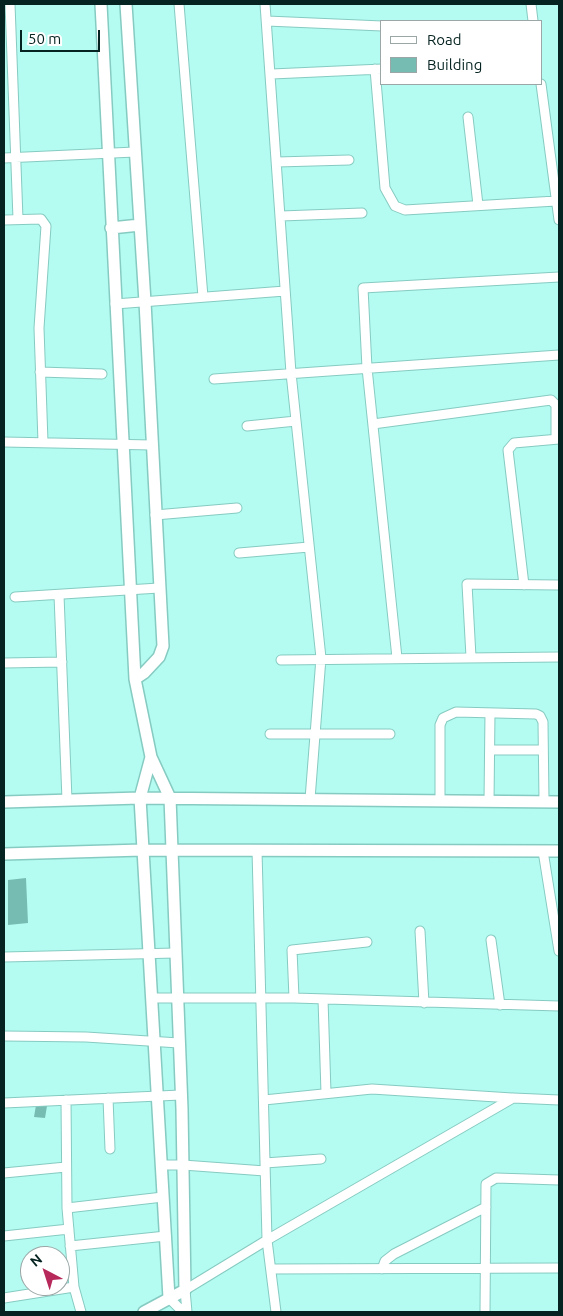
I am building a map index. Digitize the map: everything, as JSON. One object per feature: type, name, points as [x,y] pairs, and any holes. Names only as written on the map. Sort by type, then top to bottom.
[{"type":"street","points":[[10,4],[18,219]]},
{"type":"street","points":[[101,4],[107,153],[135,679],[151,757],[170,798],[181,1095],[185,1312]]},
{"type":"street","points":[[126,4],[145,302],[163,646],[155,661],[144,674],[135,679]]},
{"type":"street","points":[[179,4],[203,297]]},
{"type":"street","points":[[266,4],[291,372],[321,658],[310,799]]},
{"type":"street","points":[[531,4],[533,20]]},
{"type":"street","points":[[267,21],[380,26]]},
{"type":"street","points":[[272,74],[378,69],[385,188],[395,206],[405,210],[556,201]]},
{"type":"street","points":[[541,85],[559,220]]},
{"type":"street","points":[[4,98],[14,97]]},
{"type":"street","points":[[468,116],[478,205]]},
{"type":"street","points":[[4,158],[135,152]]},
{"type":"street","points":[[277,162],[349,160]]},
{"type":"street","points":[[281,216],[362,213]]},
{"type":"street","points":[[4,220],[41,219],[46,226],[39,328],[43,442]]},
{"type":"street","points":[[111,228],[140,225]]},
{"type":"street","points":[[397,658],[367,368],[363,288],[559,277]]},
{"type":"street","points":[[115,304],[285,291]]},
{"type":"street","points":[[214,379],[291,372],[559,355]]},
{"type":"street","points":[[40,372],[102,374]]},
{"type":"street","points":[[373,424],[551,400],[556,405],[558,439],[514,443],[508,450],[524,585]]},
{"type":"street","points":[[247,426],[296,421]]},
{"type":"street","points":[[4,442],[152,444]]},
{"type":"street","points":[[155,515],[238,508]]},
{"type":"street","points":[[239,553],[309,547]]},
{"type":"street","points":[[471,657],[467,584],[559,585]]},
{"type":"street","points":[[15,597],[159,588]]},
{"type":"street","points":[[60,594],[67,800]]},
{"type":"street","points":[[281,660],[321,658],[559,657]]},
{"type":"street","points":[[4,663],[62,662]]},
{"type":"street","points":[[440,800],[440,725],[443,718],[456,712],[536,714],[540,716],[543,722],[544,802]]},
{"type":"street","points":[[489,801],[490,713]]},
{"type":"street","points":[[270,734],[390,734]]},
{"type":"street","points":[[490,750],[543,750]]},
{"type":"street","points":[[151,757],[140,798],[161,1165],[170,1298],[185,1312]]},
{"type":"street","points":[[4,802],[140,798],[559,802]]},
{"type":"street","points":[[4,854],[142,850],[559,852]]},
{"type":"street","points":[[257,850],[267,1240],[276,1312]]},
{"type":"street","points":[[543,852],[559,951]]},
{"type":"street","points":[[420,931],[424,1003]]},
{"type":"street","points":[[492,940],[500,1005]]},
{"type":"street","points":[[294,998],[292,950],[367,942]]},
{"type":"street","points":[[4,957],[176,952]]},
{"type":"street","points":[[152,998],[294,998],[559,1006]]},
{"type":"street","points":[[323,999],[326,1094]]},
{"type":"street","points":[[4,1036],[79,1036],[179,1043]]},
{"type":"street","points":[[264,1100],[372,1089],[559,1100]]},
{"type":"street","points":[[4,1103],[181,1095]]},
{"type":"street","points":[[108,1098],[110,1149]]},
{"type":"street","points":[[144,1312],[185,1290],[267,1240],[513,1098]]},
{"type":"street","points":[[66,1100],[67,1208],[74,1287],[80,1312]]},
{"type":"street","points":[[161,1165],[265,1167],[320,1159]]},
{"type":"street","points":[[4,1173],[66,1167]]},
{"type":"street","points":[[485,1312],[486,1187],[491,1180],[496,1178],[559,1180]]},
{"type":"street","points":[[67,1208],[164,1197]]},
{"type":"street","points":[[382,1269],[389,1257],[486,1207]]},
{"type":"street","points":[[4,1236],[69,1229]]},
{"type":"street","points":[[70,1246],[166,1236]]},
{"type":"street","points":[[270,1269],[559,1268]]},
{"type":"street","points":[[4,1298],[74,1287]]},
{"type":"building","points":[[26,878],[28,923],[8,925],[8,880]]},
{"type":"building","points":[[36,1105],[47,1106],[45,1118],[34,1117]]}]
